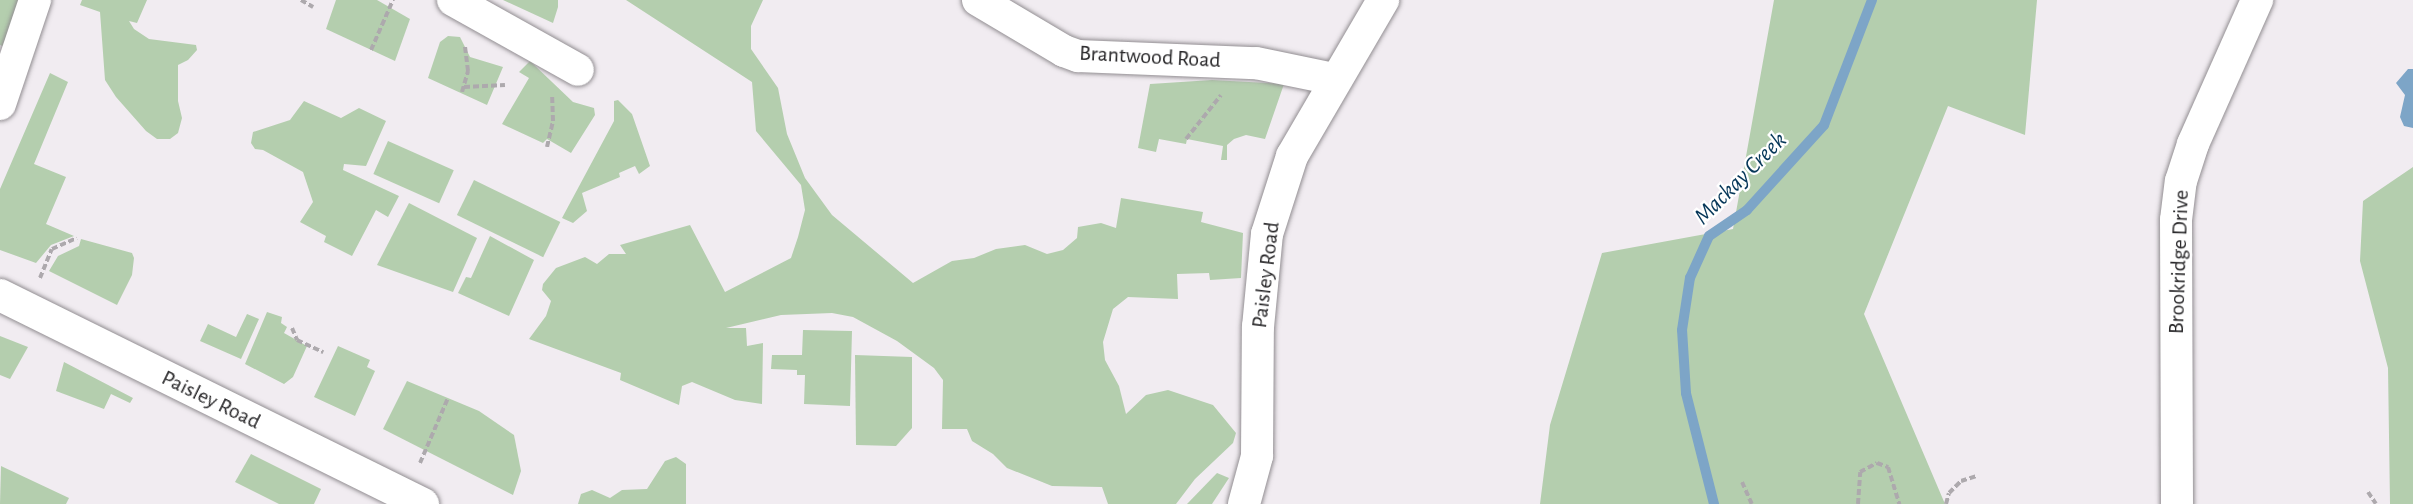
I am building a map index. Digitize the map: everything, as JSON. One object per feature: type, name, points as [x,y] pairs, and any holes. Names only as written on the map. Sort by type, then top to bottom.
[{"type":"street","points":[[0,104],[35,0]]},
{"type":"street","points":[[453,0],[572,67]]},
{"type":"street","name":"Brantwood Road","points":[[978,0],[1064,51],[1078,56],[1231,62],[1296,69],[1334,79]]},
{"type":"street","name":"Paisley Road","points":[[1244,504],[1257,456],[1258,327],[1267,234],[1292,156],[1334,79],[1383,0]]},
{"type":"street","name":"Brookridge Drive","points":[[2177,504],[2176,220],[2181,181],[2193,144],[2257,0]]},
{"type":"street","name":"Paisley Road","points":[[0,296],[415,500]]},
{"type":"path","points":[[301,0],[313,7]]},
{"type":"path","points":[[371,50],[393,0]]},
{"type":"path","points":[[1186,139],[1223,93],[1231,62]]},
{"type":"path","points":[[547,147],[553,122],[553,91],[572,67]]},
{"type":"path","points":[[464,87],[505,85]]},
{"type":"path","points":[[28,309],[52,249],[77,237]]},
{"type":"path","points":[[292,328],[297,340],[323,352]]},
{"type":"path","points":[[415,500],[448,398]]},
{"type":"path","points":[[1858,504],[1860,472],[1877,464],[1888,467],[1899,504]]},
{"type":"path","points":[[1946,504],[1949,493],[1961,481],[1976,476]]},
{"type":"path","points":[[1742,482],[1752,504]]},
{"type":"path","points":[[2368,492],[2376,504]]},
{"type":"green space","points":[[0,0],[26,0],[5,47],[0,45]]},
{"type":"green space","points":[[82,0],[147,0],[137,23],[129,21],[134,29],[149,39],[196,45],[197,50],[188,60],[178,65],[178,101],[182,118],[178,133],[170,139],[157,139],[146,131],[116,97],[105,80],[100,12],[80,5]]},
{"type":"green space","points":[[336,0],[377,0],[410,19],[395,61],[326,29]]},
{"type":"green space","points":[[503,0],[558,0],[558,7],[553,23]]},
{"type":"green space","points":[[626,0],[763,0],[751,26],[751,49],[778,88],[787,134],[805,178],[832,215],[913,283],[952,261],[974,258],[996,249],[1025,245],[1047,254],[1063,250],[1077,238],[1078,227],[1101,223],[1116,228],[1121,198],[1203,212],[1201,222],[1243,233],[1241,278],[1210,280],[1209,273],[1177,274],[1178,299],[1128,297],[1113,309],[1103,342],[1105,360],[1119,386],[1126,414],[1146,395],[1168,390],[1213,405],[1236,433],[1233,443],[1195,479],[1176,504],[1108,504],[1102,487],[1052,486],[1007,468],[993,454],[972,441],[967,429],[942,429],[943,380],[934,368],[897,341],[853,317],[832,313],[781,315],[726,328],[746,328],[747,346],[763,343],[762,404],[735,400],[692,382],[682,386],[679,405],[620,380],[621,373],[529,339],[546,316],[551,301],[542,290],[543,284],[556,268],[585,257],[597,264],[609,254],[626,254],[620,245],[690,225],[725,292],[791,258],[798,237],[805,210],[801,185],[756,131],[752,82]]},
{"type":"green space","points":[[1774,0],[2037,0],[2025,135],[1948,106],[1864,314],[1945,504],[1540,504],[1550,425],[1602,253],[1733,229]]},
{"type":"green space","points":[[448,36],[460,37],[470,57],[503,67],[487,105],[428,78],[440,42]]},
{"type":"green space","points":[[530,61],[573,102],[594,108],[595,115],[571,153],[547,139],[543,143],[502,124],[529,78],[519,72]]},
{"type":"green space","points":[[50,73],[68,82],[34,164],[66,177],[46,224],[74,236],[51,245],[36,263],[0,250],[0,189]]},
{"type":"green space","points":[[1212,80],[1284,84],[1265,139],[1246,135],[1234,139],[1227,145],[1227,160],[1221,160],[1223,146],[1187,139],[1186,144],[1159,139],[1156,152],[1138,148],[1150,84]]},
{"type":"green space","points":[[618,100],[632,114],[650,166],[639,174],[635,166],[619,173],[620,177],[582,193],[587,211],[573,223],[562,218],[614,121],[614,101]]},
{"type":"green space","points":[[304,101],[341,118],[359,108],[386,121],[366,166],[344,164],[343,170],[399,196],[388,217],[376,210],[352,256],[324,242],[326,236],[300,222],[313,202],[303,172],[263,150],[255,149],[251,143],[253,132],[290,120]]},
{"type":"green space","points":[[388,141],[454,170],[439,203],[373,174]]},
{"type":"green space","points":[[2413,167],[2413,504],[2390,504],[2388,368],[2360,261],[2363,201]]},
{"type":"green space","points":[[474,180],[560,222],[543,257],[457,215]]},
{"type":"green space","points":[[409,203],[477,238],[453,292],[377,265]]},
{"type":"green space","points":[[490,236],[534,260],[509,316],[458,293],[466,277],[471,278]]},
{"type":"green space","points":[[81,239],[132,253],[134,258],[132,275],[117,305],[49,271],[58,256],[79,246]]},
{"type":"green space","points":[[267,312],[282,317],[281,323],[287,327],[284,333],[307,346],[293,377],[284,384],[245,364]]},
{"type":"green space","points":[[247,314],[259,319],[241,359],[200,341],[208,324],[236,337]]},
{"type":"green space","points":[[803,330],[852,331],[850,406],[804,404],[805,375],[797,375],[797,370],[771,369],[772,355],[802,355]]},
{"type":"green space","points":[[0,336],[28,347],[10,379],[0,375]]},
{"type":"green space","points":[[338,346],[370,360],[367,367],[375,371],[355,416],[314,397]]},
{"type":"green space","points":[[855,355],[912,357],[912,428],[896,446],[856,445]]},
{"type":"green space","points":[[64,362],[133,398],[130,403],[111,394],[104,409],[56,391]]},
{"type":"green space","points":[[407,381],[479,411],[514,435],[521,471],[513,495],[383,429]]},
{"type":"green space","points":[[251,454],[321,489],[314,504],[279,504],[235,482]]},
{"type":"green space","points":[[676,457],[686,464],[686,504],[578,504],[581,494],[592,490],[610,498],[622,490],[647,489],[665,461]]},
{"type":"green space","points":[[1,466],[69,498],[66,504],[0,504]]},
{"type":"green space","points":[[1217,473],[1229,478],[1212,504],[1187,504]]},
{"type":"water","points":[[2408,69],[2413,69],[2413,128],[2404,126],[2400,117],[2405,95],[2396,83]]},
{"type":"waterway","name":"Mackay Creek","points":[[1714,504],[1686,393],[1682,330],[1690,278],[1709,236],[1747,210],[1824,125],[1872,0]]}]
